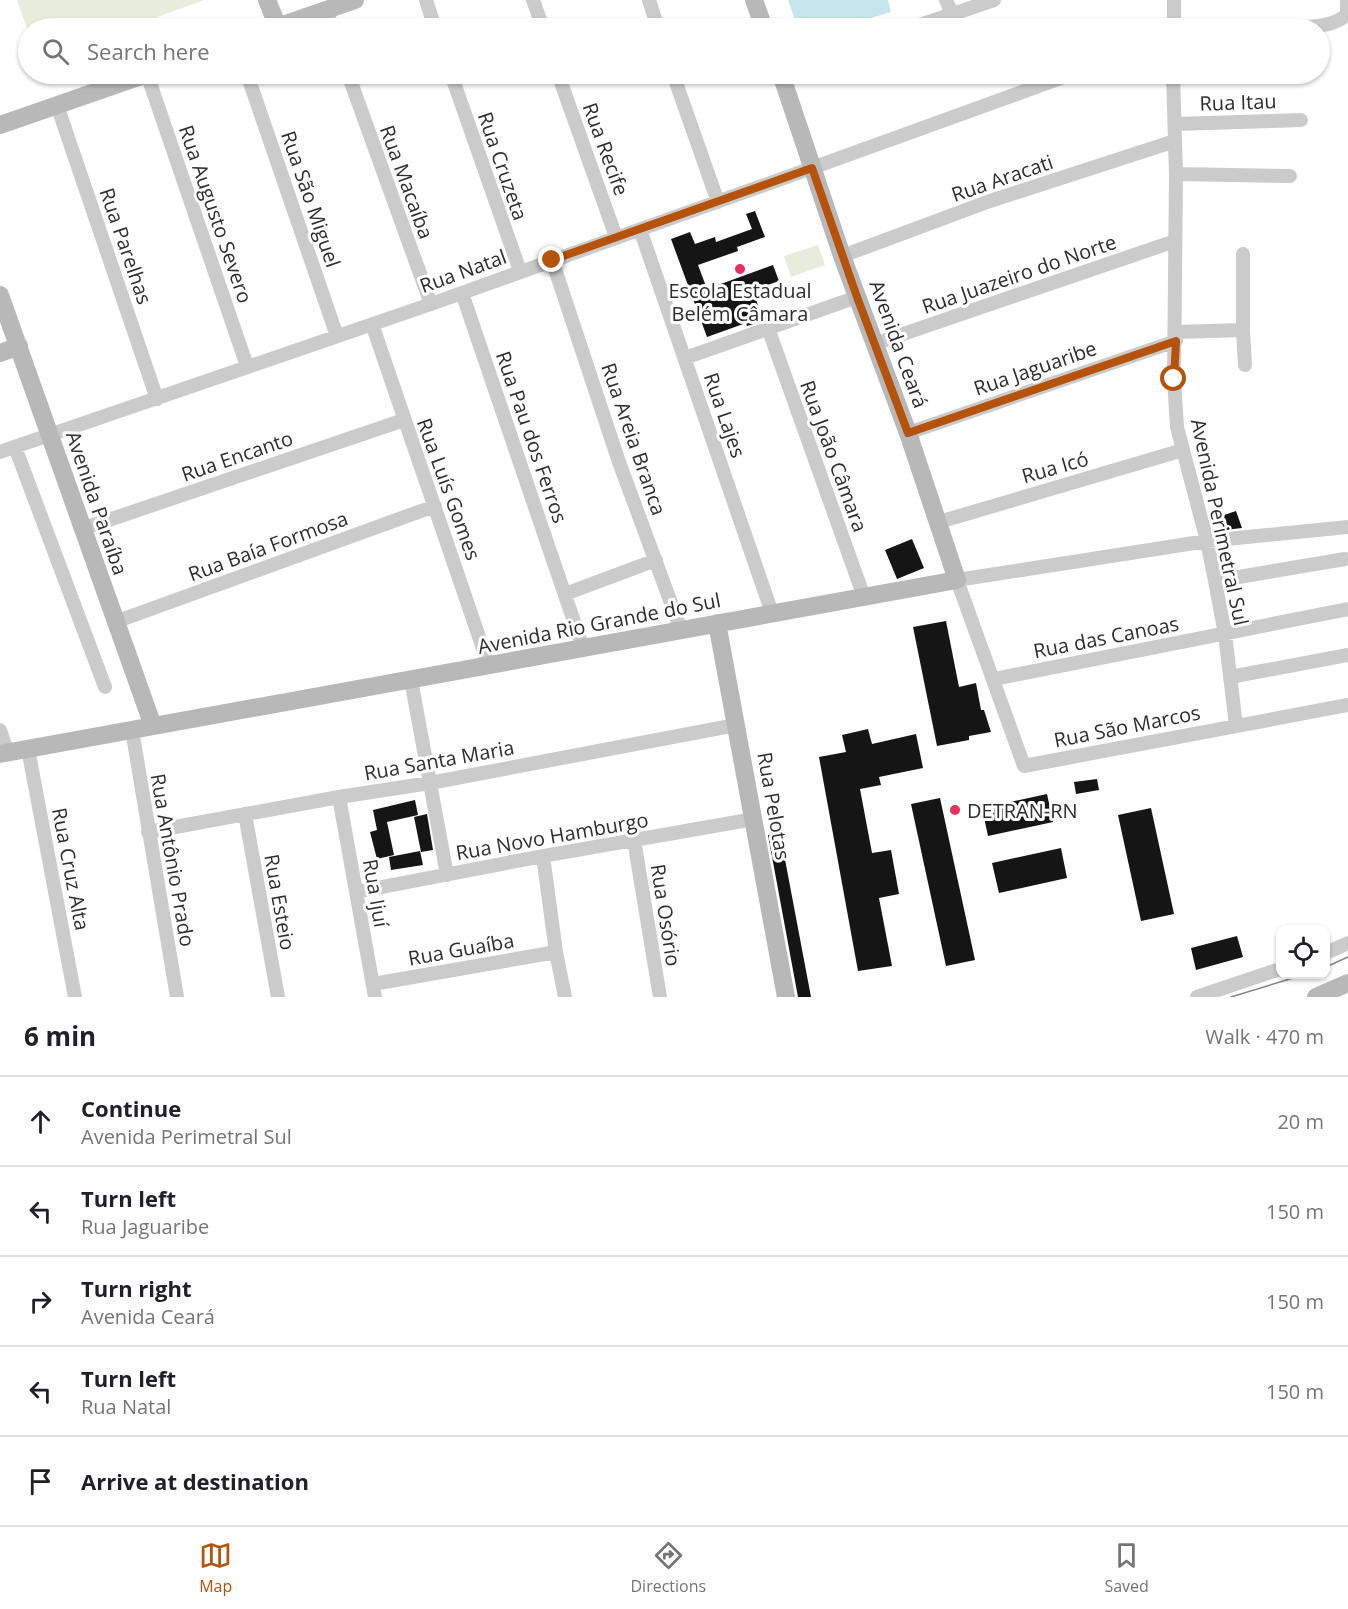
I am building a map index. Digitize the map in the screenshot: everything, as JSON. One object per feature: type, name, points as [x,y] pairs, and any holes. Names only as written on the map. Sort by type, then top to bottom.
[{"type":"street","points":[[267,0],[273,18]]},
{"type":"street","points":[[304,18],[355,0]]},
{"type":"street","points":[[426,0],[432,18]]},
{"type":"street","points":[[533,0],[539,18]]},
{"type":"street","points":[[649,0],[655,18]]},
{"type":"street","points":[[754,0],[760,18]]},
{"type":"street","points":[[946,0],[951,14]]},
{"type":"street","points":[[940,18],[994,0]]},
{"type":"street","points":[[1174,0],[1174,18]]},
{"type":"street","points":[[1330,23],[1342,19],[1347,14],[1347,0]]},
{"type":"street","points":[[326,10],[329,18]]},
{"type":"street","points":[[0,125],[118,84]]},
{"type":"street","name":"Rua Augusto Severo","points":[[150,84],[247,366]]},
{"type":"street","name":"Rua São Miguel","points":[[250,84],[337,336]]},
{"type":"street","name":"Rua Macaíba","points":[[352,84],[430,304]]},
{"type":"street","name":"Rua Cruzeta","points":[[455,84],[520,271]]},
{"type":"street","name":"Rua Recife","points":[[562,84],[616,237]]},
{"type":"street","points":[[677,84],[718,202]]},
{"type":"street","name":"Avenida Ceará","points":[[785,84],[842,256],[908,433],[957,580],[1024,766]]},
{"type":"street","name":"Rua Natal","points":[[0,452],[462,293],[1044,84]]},
{"type":"street","name":"Avenida Perimetral Sul","points":[[1173,84],[1177,427],[1207,541],[1215,581],[1225,634],[1236,726]]},
{"type":"street","name":"Rua Parelhas","points":[[57,105],[157,399]]},
{"type":"street","name":"Rua Itau","points":[[1175,124],[1301,120]]},
{"type":"street","name":"Rua Aracati","points":[[842,256],[990,201],[1175,141]]},
{"type":"street","points":[[1176,174],[1290,176]]},
{"type":"street","name":"Rua Lajes","points":[[640,229],[772,613]]},
{"type":"street","name":"Rua Juazeiro do Norte","points":[[874,344],[1175,241]]},
{"type":"street","points":[[1243,254],[1245,365]]},
{"type":"street","name":"Rua Areia Branca","points":[[552,260],[620,462],[681,630]]},
{"type":"street","name":"Rua Pau dos Ferros","points":[[462,293],[583,648]]},
{"type":"street","name":"Avenida Paraíba","points":[[0,295],[153,726]]},
{"type":"street","points":[[685,358],[857,297]]},
{"type":"street","name":"Rua Luís Gomes","points":[[372,324],[489,666]]},
{"type":"street","name":"Rua João Câmara","points":[[768,328],[864,597]]},
{"type":"street","name":"Rua Jaguaribe","points":[[908,433],[1176,337],[1243,330]]},
{"type":"street","points":[[0,352],[19,346]]},
{"type":"street","name":"Rua Encanto","points":[[82,530],[404,420]]},
{"type":"street","points":[[15,447],[105,687]]},
{"type":"street","name":"Rua Icó","points":[[939,522],[1183,450]]},
{"type":"street","name":"Rua Baía Formosa","points":[[115,622],[435,506]]},
{"type":"street","name":"Avenida Rio Grande do Sul","points":[[4,753],[957,580],[1207,541],[1348,527]]},
{"type":"street","points":[[1215,581],[1345,559]]},
{"type":"street","points":[[565,594],[656,560]]},
{"type":"street","name":"Rua das Canoas","points":[[994,679],[1348,609]]},
{"type":"street","name":"Rua Pelotas","points":[[717,623],[786,997]]},
{"type":"street","points":[[1230,677],[1348,655]]},
{"type":"street","points":[[411,680],[447,875]]},
{"type":"street","name":"Rua São Marcos","points":[[1024,766],[1348,705]]},
{"type":"street","name":"Rua Santa Maria","points":[[148,832],[430,783],[736,725]]},
{"type":"street","points":[[0,730],[4,753]]},
{"type":"street","name":"Rua Antônio Prado","points":[[132,730],[177,997]]},
{"type":"street","name":"Rua Cruz Alta","points":[[28,749],[75,997]]},
{"type":"street","name":"Rua Ijuí","points":[[339,797],[374,991]]},
{"type":"street","name":"Rua Esteio","points":[[245,814],[278,997]]},
{"type":"street","name":"Rua Novo Hamburgo","points":[[356,892],[754,819]]},
{"type":"street","name":"Rua Osório","points":[[634,840],[660,997]]},
{"type":"street","points":[[543,856],[556,952],[565,997]]},
{"type":"street","points":[[1330,951],[1348,943]]},
{"type":"street","name":"Rua Guaíba","points":[[374,991],[556,952]]},
{"type":"street","points":[[1197,997],[1276,971]]},
{"type":"street","points":[[1316,997],[1340,990]]},
{"type":"green space","points":[[17,0],[204,0],[154,18],[23,18]]},
{"type":"green space","points":[[818,245],[825,265],[791,277],[784,256]]},
{"type":"water","points":[[788,0],[888,0],[891,12],[871,18],[794,18]]},
{"type":"building","points":[[755,211],[765,237],[737,247],[738,251],[698,265],[707,289],[773,265],[779,281],[753,290],[763,321],[747,326],[746,323],[707,337],[671,239],[690,232],[695,244],[715,237],[716,242],[752,229],[746,214]]},
{"type":"building","points":[[1236,511],[1242,528],[1225,530],[1221,516]]},
{"type":"building","points":[[912,539],[924,568],[897,579],[885,550]]},
{"type":"building","points":[[946,621],[959,687],[976,683],[981,710],[984,710],[991,732],[969,736],[969,740],[937,746],[913,627]]},
{"type":"building","points":[[868,729],[872,744],[916,734],[923,768],[879,777],[881,785],[860,789],[872,853],[891,850],[899,894],[879,898],[892,966],[858,971],[819,757],[846,752],[842,735]]},
{"type":"building","points":[[1097,779],[1099,790],[1076,794],[1074,782]]},
{"type":"building","points":[[1047,794],[1053,822],[988,836],[982,808]]},
{"type":"building","points":[[940,798],[975,960],[946,966],[911,804]]},
{"type":"building","points":[[415,800],[418,815],[387,822],[394,855],[377,859],[370,832],[377,830],[373,810]]},
{"type":"building","points":[[1151,808],[1174,914],[1141,921],[1118,815]]},
{"type":"building","points":[[427,814],[433,850],[421,852],[414,817]]},
{"type":"building","points":[[780,833],[811,997],[798,997],[768,835]]},
{"type":"building","points":[[1061,848],[1067,878],[999,893],[992,863]]},
{"type":"building","points":[[420,851],[423,865],[391,870],[389,857]]},
{"type":"building","points":[[1237,936],[1243,957],[1196,970],[1191,948]]},
{"type":"tram line","points":[[1330,965],[1348,957]]},
{"type":"tram line","points":[[1231,997],[1290,979]]},
{"type":"place","name":"Escola Estadual Belém Câmara","points":[[740,269]]},
{"type":"place","name":"DETRAN-RN","points":[[955,810]]},
{"type":"route","points":[[552,260],[812,168],[908,433],[1176,341],[1174,379]]}]
